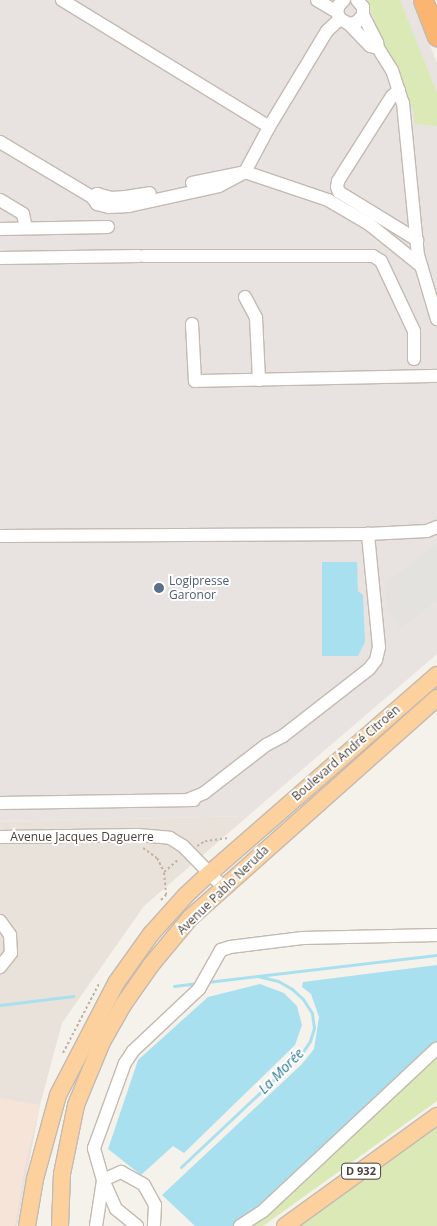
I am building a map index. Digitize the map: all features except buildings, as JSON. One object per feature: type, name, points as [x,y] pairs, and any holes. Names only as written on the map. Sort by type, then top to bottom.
[{"type":"highway","points":[[423,0],[437,36]]},
{"type":"main road","name":"Boulevard André Citroën","points":[[256,832],[437,675]]},
{"type":"main road","name":"Boulevard André Citroën","points":[[286,831],[437,698]]},
{"type":"main road","name":"Avenue Pablo Neruda","points":[[60,1226],[62,1174],[76,1105],[102,1042],[123,1005],[150,965],[190,918],[286,831]]},
{"type":"main road","name":"Avenue Pablo Neruda","points":[[27,1226],[35,1179],[58,1095],[116,983],[151,934],[186,896],[256,832]]},
{"type":"main road","name":"D 932","points":[[285,1226],[437,1116]]},
{"type":"street","points":[[62,0],[242,112],[269,126]]},
{"type":"street","points":[[317,0],[342,10],[357,22],[362,15],[363,7],[357,0]]},
{"type":"street","points":[[245,172],[269,126],[327,31],[342,10]]},
{"type":"street","points":[[342,10],[370,46],[378,48]]},
{"type":"street","points":[[362,15],[377,42],[378,48],[392,70],[403,103],[421,266],[437,319]]},
{"type":"street","points":[[399,90],[387,104],[338,181],[337,187],[339,192],[417,240]]},
{"type":"street","points":[[0,142],[92,197],[97,194],[111,198],[126,197],[245,172],[328,200],[369,224],[421,266]]},
{"type":"street","points":[[0,200],[24,214],[26,228]]},
{"type":"street","points":[[0,229],[108,227]]},
{"type":"street","points":[[0,258],[372,256],[381,261],[414,331],[414,359]]},
{"type":"street","points":[[245,297],[256,318],[259,380]]},
{"type":"street","points":[[192,324],[195,381],[437,376]]},
{"type":"street","points":[[0,536],[368,534],[428,531],[437,527]]},
{"type":"street","points":[[0,803],[204,800],[212,797],[272,750],[283,736],[369,669],[376,660],[379,647],[380,597],[368,534]]},
{"type":"street","name":"Avenue Jacques Daguerre","points":[[0,837],[138,835],[170,838],[183,846],[223,887]]},
{"type":"street","points":[[0,921],[10,935],[11,953],[0,967]]},
{"type":"street","points":[[137,1226],[116,1209],[102,1180],[94,1148],[125,1063],[133,1051],[199,989],[221,950],[230,947],[302,938],[437,935]]},
{"type":"street","points":[[240,1226],[264,1211],[437,1048]]},
{"type":"street","points":[[102,1180],[121,1172],[144,1186],[155,1205],[154,1226]]},
{"type":"street","points":[[96,1226],[102,1180]]},
{"type":"path","points":[[139,846],[156,858],[164,872]]},
{"type":"shaded area","points":[[0,0],[412,0],[437,63],[437,654],[248,816],[0,822]]},
{"type":"shaded area","points":[[437,544],[437,601],[400,629],[387,609],[384,584]]},
{"type":"shaded area","points":[[248,816],[144,906],[62,1023],[40,1105],[17,1226],[0,1226],[0,822]]},
{"type":"shaded area","points":[[0,1098],[40,1105],[25,1165],[15,1226],[0,1226]]},
{"type":"green space","points":[[367,0],[400,0],[437,93],[437,126],[415,124],[413,109],[382,42]]},
{"type":"green space","points":[[437,1044],[437,1101],[263,1226],[233,1226],[258,1213]]},
{"type":"green space","points":[[437,1126],[437,1226],[296,1226]]},
{"type":"water","points":[[322,562],[357,562],[358,591],[363,595],[365,642],[358,656],[322,656]]},
{"type":"water","points":[[437,965],[437,1044],[258,1213],[233,1226],[195,1226],[162,1195],[302,1064],[314,1049],[319,1017],[311,994],[302,987],[303,982]]},
{"type":"water","points":[[260,984],[284,993],[297,1006],[302,1025],[295,1045],[184,1153],[173,1146],[141,1175],[108,1149],[138,1060],[208,997]]},
{"type":"waterway","name":"La Morée","points":[[207,982],[437,955]]},
{"type":"waterway","name":"La Morée","points":[[181,1167],[302,1053],[310,1041],[314,1028],[312,1013],[303,999],[292,989],[278,981],[258,976]]},
{"type":"waterway","name":"La Morée","points":[[174,986],[198,983]]},
{"type":"waterway","name":"La Morée","points":[[0,1005],[73,996]]},
{"type":"place","name":"Logipresse Garonor","points":[[159,588]]}]
